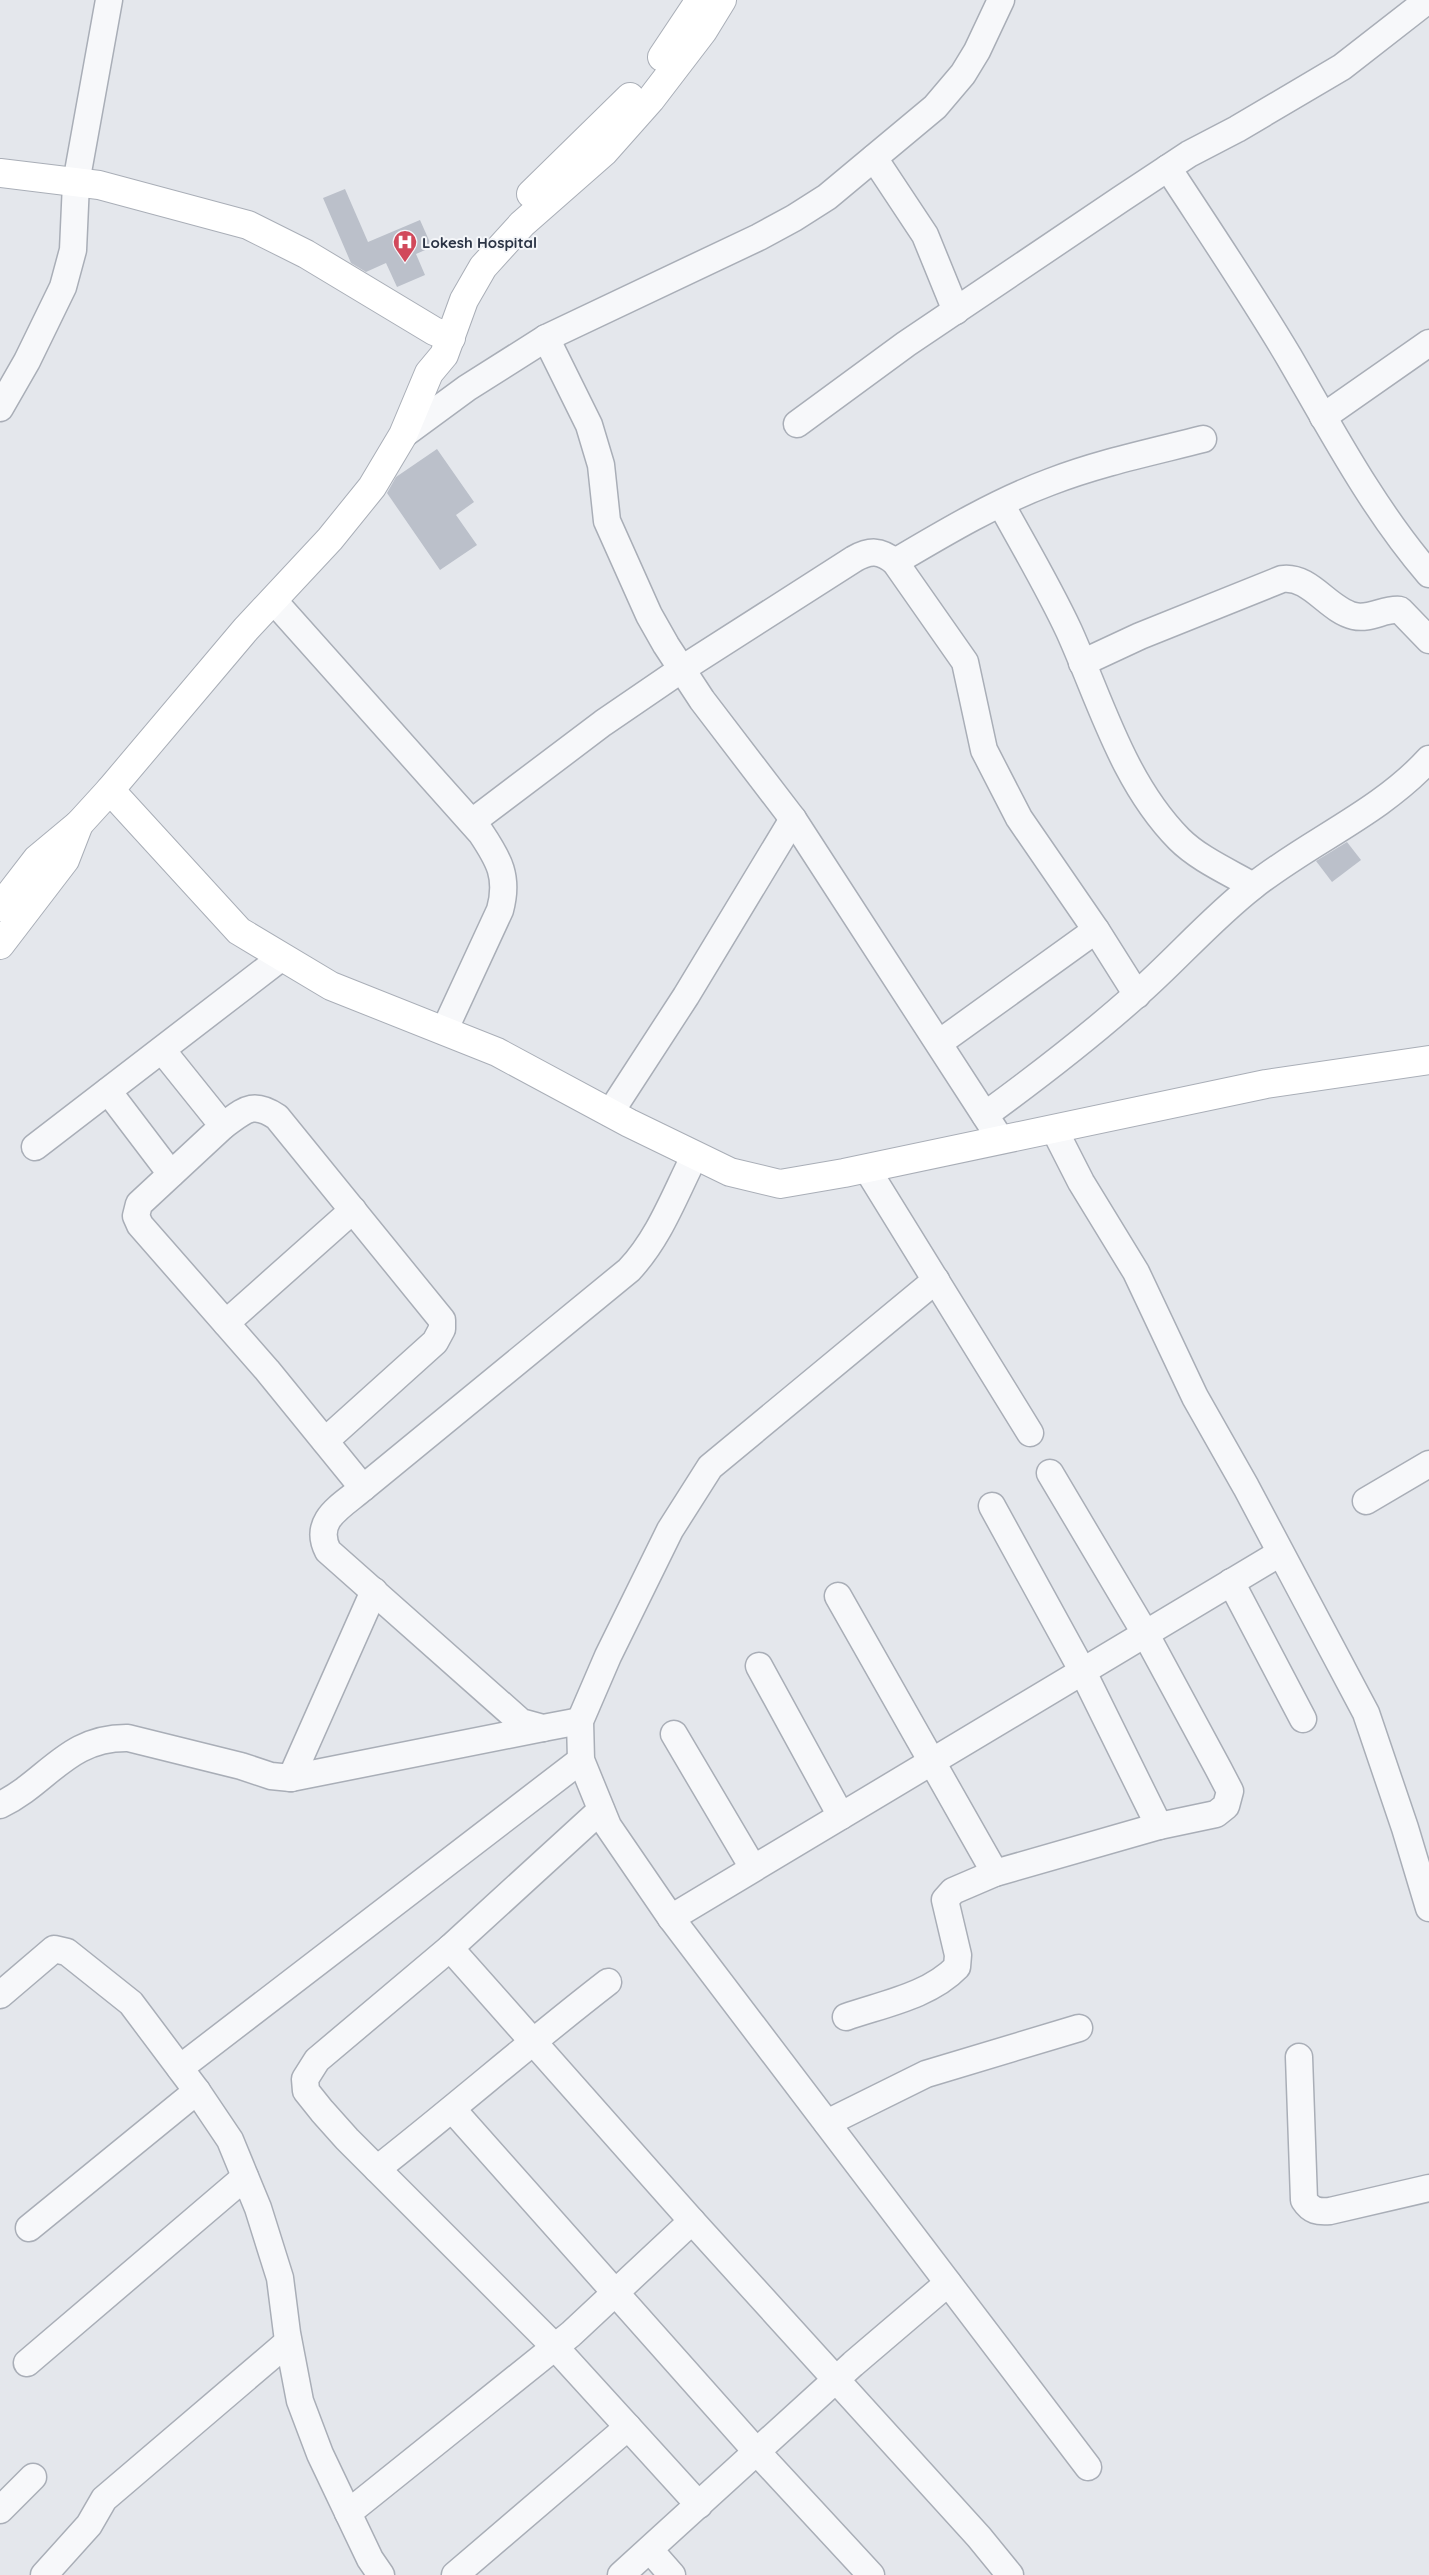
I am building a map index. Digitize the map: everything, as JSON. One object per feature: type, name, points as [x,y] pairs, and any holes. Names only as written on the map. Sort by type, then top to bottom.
[{"type":"street","points":[[0,408],[27,361],[64,287],[73,250],[76,183],[109,0],[101,0]]},
{"type":"street","points":[[0,907],[37,859],[79,824],[110,790],[273,600],[330,539],[372,487],[402,436],[429,373],[470,260],[500,223],[632,95],[662,57],[700,0]]},
{"type":"street","points":[[443,334],[483,267],[522,224],[604,152],[652,99],[703,31],[722,0]]},
{"type":"street","points":[[402,436],[467,388],[546,338],[794,218],[827,197],[935,107],[963,74],[977,51],[1001,0]]},
{"type":"street","points":[[797,424],[906,344],[1168,168],[1342,67],[1428,0]]},
{"type":"street","points":[[874,158],[925,235],[956,311]]},
{"type":"street","points":[[1168,168],[1248,291],[1323,417],[1395,531],[1429,574]]},
{"type":"street","points":[[0,173],[99,186],[248,225],[306,254],[443,334]]},
{"type":"street","points":[[546,338],[592,432],[600,465],[607,520],[650,615],[702,700],[792,818],[1001,1140]]},
{"type":"street","points":[[1323,417],[1429,343]]},
{"type":"street","points":[[895,562],[945,532],[1049,482],[1108,463],[1203,439]]},
{"type":"street","points":[[1001,504],[1049,590],[1105,720],[1133,774],[1163,821],[1180,840],[1200,855],[1252,886]]},
{"type":"street","points":[[472,822],[603,723],[682,668],[866,552],[885,554],[895,562],[965,662],[984,750],[1019,818],[1096,930],[1137,995]]},
{"type":"street","points":[[1082,663],[1140,636],[1282,579],[1290,578],[1303,583],[1330,605],[1356,617],[1374,615],[1394,609],[1400,610],[1429,640]]},
{"type":"street","points":[[273,600],[472,822],[496,856],[503,874],[504,894],[500,910],[444,1031]]},
{"type":"street","points":[[985,1115],[1050,1067],[1137,995],[1198,933],[1252,886],[1370,808],[1429,759]]},
{"type":"street","points":[[110,790],[239,931],[331,986],[497,1052],[610,1113],[730,1172],[780,1184],[867,1169],[1266,1084],[1427,1066]]},
{"type":"street","points":[[610,1113],[686,996],[792,818]]},
{"type":"street","points":[[0,945],[65,860],[79,824]]},
{"type":"street","points":[[939,1043],[1096,930]]},
{"type":"street","points":[[35,1147],[282,957]]},
{"type":"street","points":[[162,1050],[223,1126]]},
{"type":"street","points":[[108,1091],[171,1174]]},
{"type":"street","points":[[325,1441],[435,1342],[442,1329],[442,1320],[277,1117],[266,1110],[248,1108],[223,1126],[139,1204],[136,1216],[140,1225],[226,1323],[363,1488]]},
{"type":"street","points":[[1054,1129],[1082,1182],[1136,1272],[1195,1397],[1246,1487],[1366,1713],[1405,1828],[1429,1908]]},
{"type":"street","points":[[543,1728],[521,1722],[328,1551],[322,1535],[323,1526],[327,1519],[363,1488],[628,1270],[643,1255],[655,1236],[695,1155]]},
{"type":"street","points":[[867,1169],[1030,1433]]},
{"type":"street","points":[[226,1323],[353,1210]]},
{"type":"street","points":[[936,1280],[710,1468],[670,1530],[608,1656],[580,1721],[581,1760],[608,1826],[671,1918],[1088,2467]]},
{"type":"street","points":[[1366,1501],[1429,1464]]},
{"type":"street","points":[[846,2018],[924,1990],[947,1977],[958,1967],[958,1955],[945,1900],[953,1891],[995,1873],[1159,1826],[1216,1814],[1226,1806],[1230,1791],[1145,1633],[1050,1474]]},
{"type":"street","points":[[992,1506],[1082,1670],[1159,1826]]},
{"type":"street","points":[[671,1918],[1280,1553]]},
{"type":"street","points":[[1231,1582],[1303,1719]]},
{"type":"street","points":[[291,1778],[374,1591]]},
{"type":"street","points":[[838,1596],[933,1760],[995,1873]]},
{"type":"street","points":[[758,1666],[841,1816]]},
{"type":"street","points":[[0,1805],[75,1751],[98,1740],[109,1738],[128,1738],[242,1766],[271,1776],[291,1778],[580,1721]]},
{"type":"street","points":[[674,1734],[753,1868]]},
{"type":"street","points":[[180,2068],[581,1760]]},
{"type":"street","points":[[602,1810],[450,1948],[317,2060],[305,2079],[306,2091],[322,2111],[377,2169],[555,2347],[699,2505]]},
{"type":"street","points":[[450,1948],[692,2221],[979,2537],[1010,2575]]},
{"type":"street","points":[[0,1995],[54,1949],[61,1949],[131,2003],[198,2091],[230,2140],[258,2208],[280,2278],[288,2342],[300,2401],[320,2454],[370,2559],[381,2575]]},
{"type":"street","points":[[377,2169],[453,2110],[532,2041],[608,1982]]},
{"type":"street","points":[[827,2124],[926,2074],[1079,2028]]},
{"type":"street","points":[[1299,2057],[1304,2200],[1310,2208],[1320,2212],[1338,2210],[1429,2188]]},
{"type":"street","points":[[29,2228],[198,2091]]},
{"type":"street","points":[[453,2110],[757,2452],[871,2575]]},
{"type":"street","points":[[27,2363],[245,2177]]},
{"type":"street","points":[[348,2513],[555,2347],[692,2221]]},
{"type":"street","points":[[621,2575],[836,2380],[948,2283]]},
{"type":"street","points":[[44,2575],[89,2525],[104,2499],[288,2342]]},
{"type":"street","points":[[455,2575],[628,2427]]},
{"type":"street","points":[[0,2510],[33,2477]]},
{"type":"street","points":[[650,2550],[672,2575]]},
{"type":"building","points":[[345,189],[368,242],[420,220],[432,247],[416,254],[425,275],[397,287],[386,263],[366,272],[351,263],[323,198]]},
{"type":"building","points":[[437,449],[474,502],[456,515],[477,545],[440,570],[387,493],[396,477]]},
{"type":"building","points":[[1347,842],[1361,860],[1332,882],[1316,861]]},
{"type":"place","name":"Lokesh Hospital","points":[[405,263]]}]
